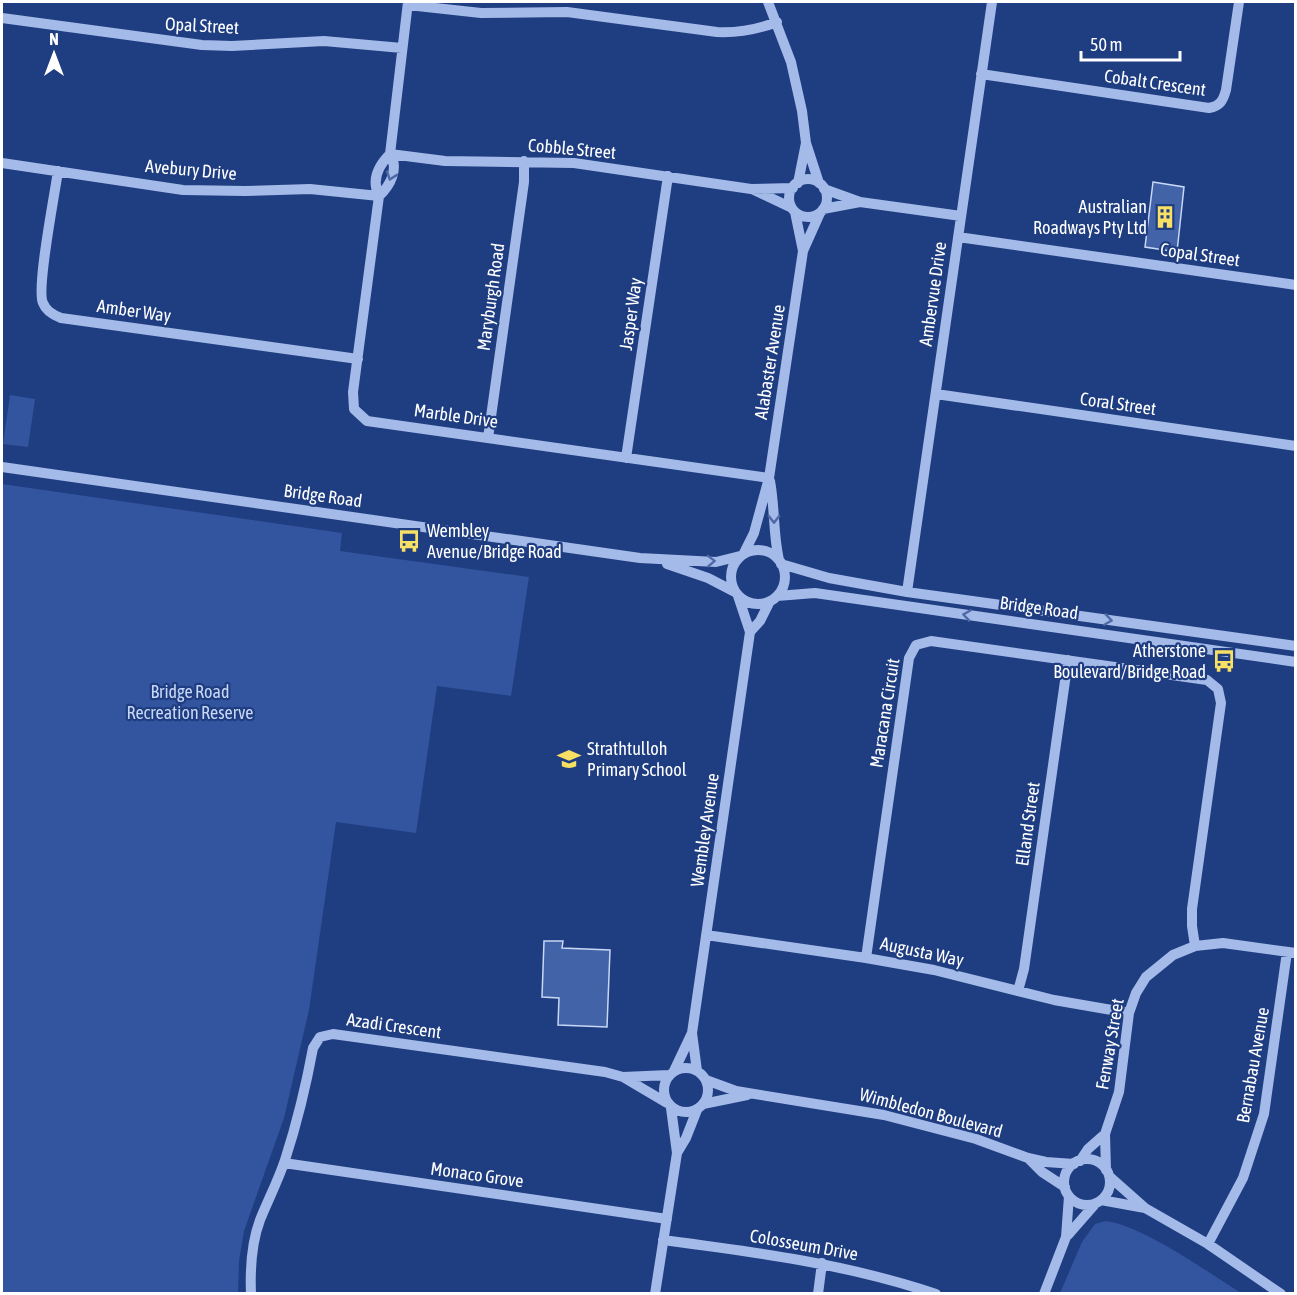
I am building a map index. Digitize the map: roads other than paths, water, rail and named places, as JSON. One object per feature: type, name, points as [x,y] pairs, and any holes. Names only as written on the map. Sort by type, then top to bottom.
[{"type":"street","points":[[768,2],[791,62],[802,111],[806,143],[827,199],[821,211]]},
{"type":"street","name":"Ambervue Drive","points":[[908,592],[992,2]]},
{"type":"street","name":"Cobalt Crescent","points":[[981,74],[1209,108],[1215,107],[1224,99],[1239,2]]},
{"type":"street","points":[[408,3],[481,14],[567,12],[717,32],[751,31],[777,22]]},
{"type":"street","name":"Marble Drive","points":[[408,3],[390,154],[395,167],[390,182],[379,196],[353,404],[358,413],[368,421],[769,478]]},
{"type":"street","name":"Opal Street","points":[[2,18],[202,45],[232,46],[324,41],[402,48]]},
{"type":"street","points":[[806,143],[795,185],[789,197],[793,210],[810,217],[821,211],[860,202]]},
{"type":"street","name":"Cobble Street","points":[[390,154],[445,161],[573,163],[751,189],[795,185]]},
{"type":"street","name":"Maryburgh Road","points":[[488,438],[524,182],[524,161]]},
{"type":"street","name":"Avebury Drive","points":[[2,163],[183,189],[246,191],[310,189],[379,196]]},
{"type":"street","name":"Amber Way","points":[[58,171],[42,284],[43,304],[53,314],[61,318],[358,359]]},
{"type":"street","name":"Jasper Way","points":[[626,458],[668,176]]},
{"type":"street","points":[[795,185],[806,180],[860,202],[961,216]]},
{"type":"street","name":"Cobble Street","points":[[751,189],[793,210]]},
{"type":"street","name":"Alabaster Avenue","points":[[793,210],[803,251]]},
{"type":"street","name":"Alabaster Avenue","points":[[742,555],[756,526],[769,478],[803,251],[821,211]]},
{"type":"street","name":"Copal Street","points":[[958,237],[1296,285]]},
{"type":"street","name":"Coral Street","points":[[936,394],[1296,446]]},
{"type":"street","name":"Bridge Road","points":[[2,467],[640,558],[716,562],[742,555]]},
{"type":"street","name":"Alabaster Avenue","points":[[769,478],[780,562]]},
{"type":"street","points":[[759,550],[774,555],[780,562],[785,577],[782,590],[774,598],[762,604],[753,604],[736,594],[730,577],[735,562],[742,555],[759,550]]},
{"type":"street","name":"Bridge Road","points":[[640,558],[687,570],[736,594]]},
{"type":"street","name":"Bridge Road","points":[[780,562],[821,576],[908,592],[1296,646]]},
{"type":"street","name":"Bridge Road","points":[[774,598],[815,593],[1296,662]]},
{"type":"street","name":"Wembley Avenue","points":[[697,1071],[692,1033],[750,632],[736,594]]},
{"type":"street","name":"Wembley Avenue","points":[[750,632],[760,621],[774,598]]},
{"type":"street","name":"Maracana Circuit","points":[[866,958],[909,658],[912,649],[922,642],[931,641],[1207,680],[1218,689],[1221,703],[1192,909],[1195,946]]},
{"type":"street","name":"Elland Street","points":[[1018,991],[1024,969],[1068,660]]},
{"type":"street","name":"Augusta Way","points":[[706,935],[934,970],[1054,1000],[1129,1013]]},
{"type":"street","name":"Fenway Street","points":[[1108,1173],[1105,1134],[1119,1092],[1129,1013],[1136,993],[1146,977],[1173,955],[1195,946],[1223,943],[1291,952]]},
{"type":"street","name":"Bernabau Avenue","points":[[1208,1244],[1243,1178],[1264,1114],[1291,952]]},
{"type":"street","name":"Wembley Avenue","points":[[671,1073],[692,1033]]},
{"type":"street","name":"Azadi Crescent","points":[[251,1293],[250,1271],[260,1221],[284,1163],[295,1129],[313,1048],[320,1037],[326,1034],[593,1070],[623,1077],[671,1073]]},
{"type":"street","points":[[655,1293],[677,1153],[669,1105],[663,1086],[671,1073],[685,1068],[697,1071],[706,1080],[708,1092],[677,1153]]},
{"type":"street","name":"Azadi Crescent","points":[[623,1077],[669,1105]]},
{"type":"street","name":"Wimbledon Boulevard","points":[[706,1080],[736,1091],[884,1115],[976,1139],[1028,1158],[1046,1162],[1077,1162]]},
{"type":"street","name":"Wimbledon Boulevard","points":[[700,1107],[753,1093]]},
{"type":"street","points":[[669,1105],[687,1113],[700,1107]]},
{"type":"street","name":"Fenway Street","points":[[1077,1162],[1105,1134]]},
{"type":"street","name":"Wimbledon Boulevard","points":[[1028,1158],[1067,1191]]},
{"type":"street","points":[[1044,1293],[1066,1237],[1066,1174],[1077,1162],[1086,1159],[1097,1162],[1145,1208],[1208,1244],[1281,1293]]},
{"type":"street","name":"Monaco Grove","points":[[284,1163],[667,1219]]},
{"type":"street","points":[[1066,1237],[1109,1190],[1108,1173]]},
{"type":"street","points":[[1067,1191],[1078,1203],[1098,1202],[1145,1208]]},
{"type":"street","name":"Colosseum Drive","points":[[663,1240],[822,1263],[936,1293]]},
{"type":"street","points":[[818,1293],[822,1263]]},
{"type":"place","name":"Australian Roadways Pty Ltd","points":[[1165,217]]},
{"type":"place","name":"Wembley Avenue/Bridge Road","points":[[409,541]]},
{"type":"place","name":"Atherstone Boulevard/Bridge Road","points":[[1224,661]]},
{"type":"place","name":"Strathtulloh Primary School","points":[[569,759]]},
{"type":"park label","name":"Bridge Road Recreation Reserve","points":[[190,702]]}]
